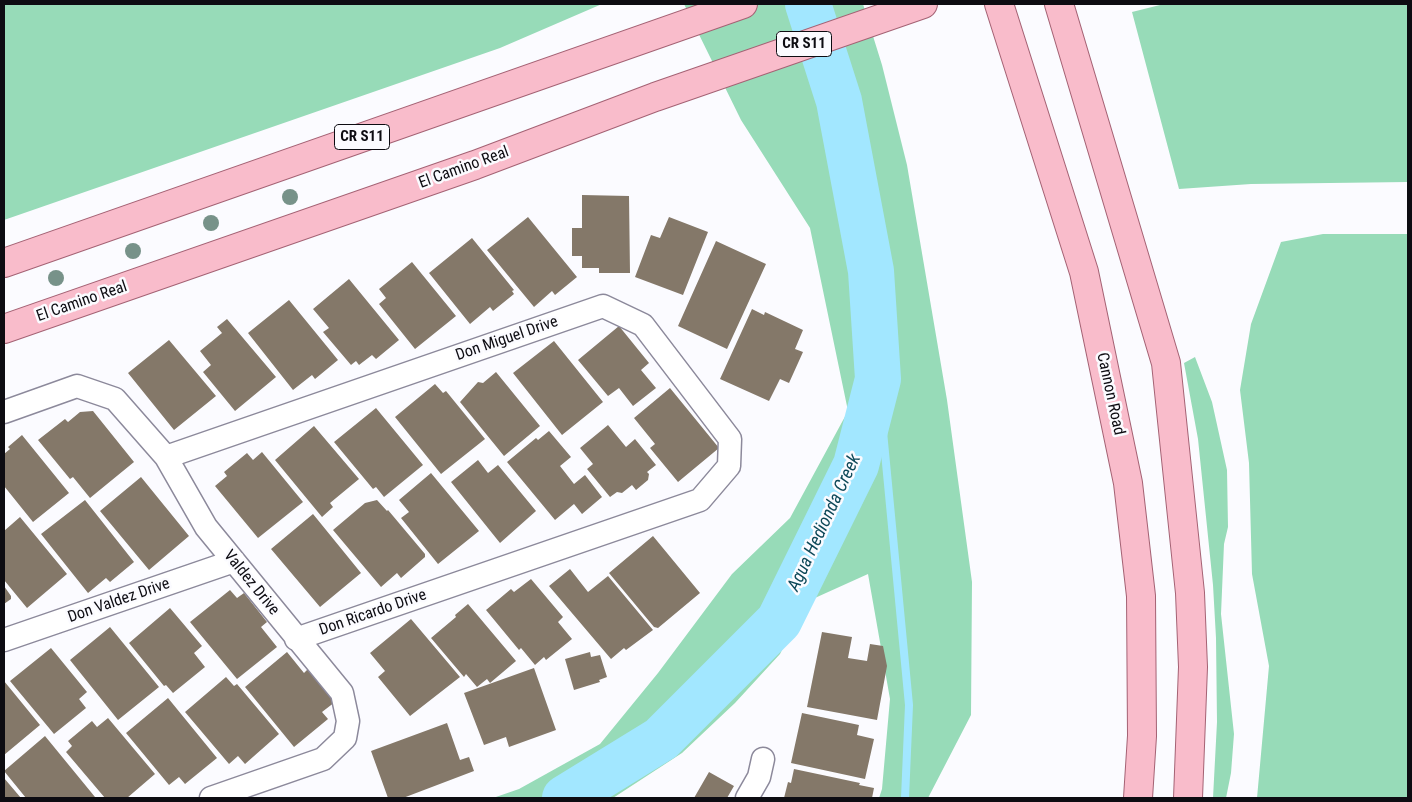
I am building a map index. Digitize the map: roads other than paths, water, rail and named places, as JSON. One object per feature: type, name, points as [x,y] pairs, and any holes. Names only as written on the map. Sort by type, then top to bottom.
[{"type":"main road","name":"El Camino Real","points":[[4,329],[475,165],[740,67],[924,4]]},
{"type":"main road","name":"Cannon Road","points":[[999,4],[1084,272],[1128,483],[1141,596],[1142,736],[1138,798]]},
{"type":"main road","points":[[1059,4],[1166,363],[1190,593],[1193,667],[1188,798]]},
{"type":"main road","name":"CR S11","points":[[4,264],[732,7]]},
{"type":"street","name":"Don Miguel Drive","points":[[166,457],[603,306],[643,325],[730,439],[730,466],[700,500]]},
{"type":"street","points":[[4,412],[77,386],[115,399],[166,457]]},
{"type":"street","name":"Valdez Drive","points":[[166,457],[206,527],[296,639]]},
{"type":"street","name":"Don Ricardo Drive","points":[[211,798],[323,759],[344,738],[348,721],[342,694],[296,639],[700,500]]},
{"type":"street","name":"Don Valdez Drive","points":[[4,640],[234,561]]},
{"type":"street","points":[[747,798],[759,777],[763,759]]},
{"type":"waterway","name":"Agua Hedionda Creek","points":[[565,798],[661,739],[779,621],[856,465],[878,379],[871,271],[839,101],[808,4]]},
{"type":"waterway","points":[[878,379],[909,705],[905,798]]}]
